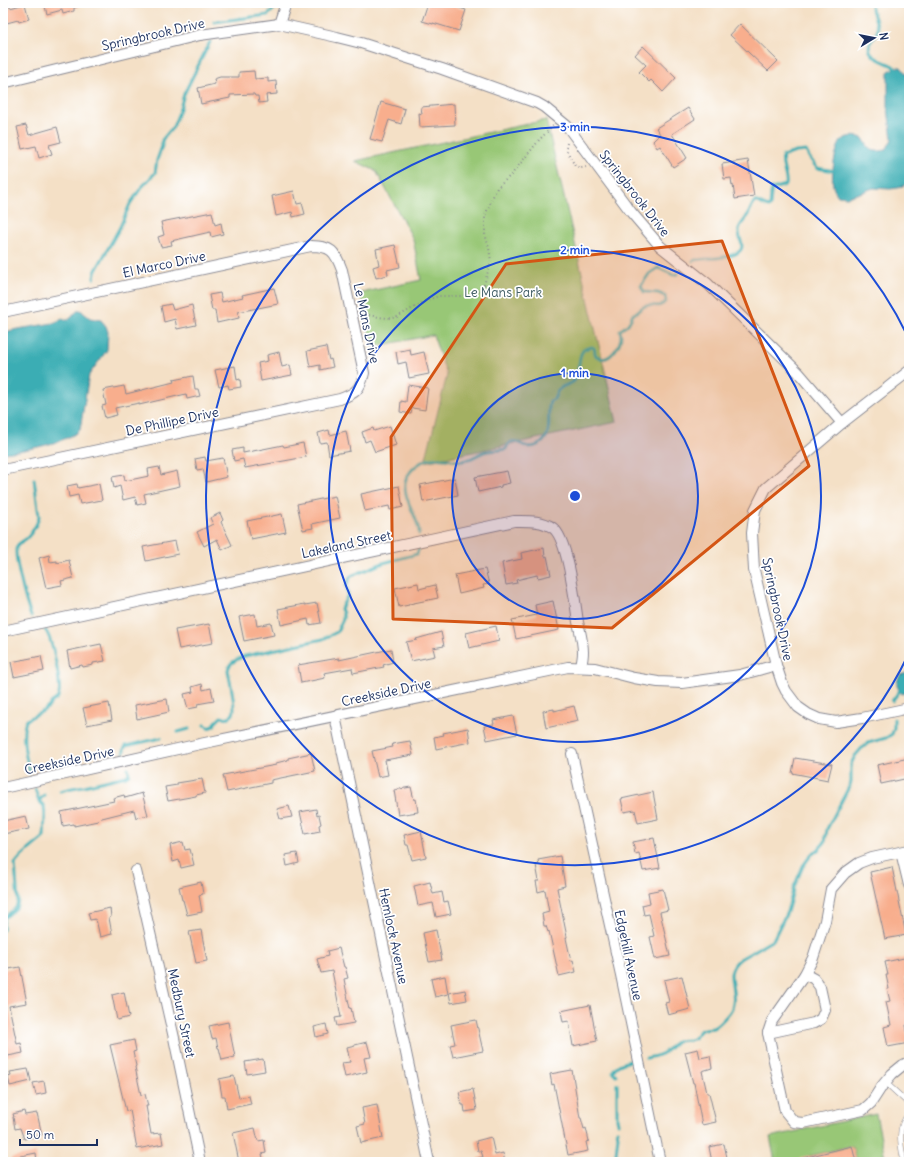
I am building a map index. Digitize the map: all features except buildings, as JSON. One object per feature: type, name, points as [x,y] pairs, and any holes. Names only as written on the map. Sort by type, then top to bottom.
[{"type":"street","points":[[279,24],[286,3]]},
{"type":"street","name":"Springbrook Drive","points":[[3,84],[200,35],[279,24],[349,40],[442,70],[537,103],[544,107],[567,126],[631,212],[660,246],[708,284],[798,372],[842,423],[766,488],[755,510],[752,533],[754,570],[776,665],[782,683],[798,707],[808,714],[836,722],[909,708]]},
{"type":"street","name":"El Marco Drive","points":[[3,312],[311,246],[323,246],[331,250]]},
{"type":"street","name":"Le Mans Drive","points":[[331,250],[338,258],[342,270],[364,373],[362,384],[345,397]]},
{"type":"street","points":[[842,423],[909,371]]},
{"type":"street","name":"De Phillipe Drive","points":[[3,470],[345,397]]},
{"type":"street","name":"Lakeland Street","points":[[3,631],[514,521],[531,521],[554,528],[561,539],[571,573],[583,652],[581,667]]},
{"type":"street","name":"Creekside Drive","points":[[3,788],[568,667],[595,668],[658,682],[682,683],[740,675],[776,665]]},
{"type":"street","name":"Hemlock Avenue","points":[[335,716],[429,1162]]},
{"type":"street","name":"Edgehill Avenue","points":[[572,754],[621,975],[660,1162]]},
{"type":"street","points":[[909,885],[905,851],[872,858],[859,863],[845,873],[832,889],[821,934],[813,958],[805,974],[772,1021],[768,1033],[785,1111],[794,1122],[803,1123],[863,1110],[871,1103],[892,1074],[909,1062]]},
{"type":"street","name":"Medbury Street","points":[[136,870],[200,1162]]},
{"type":"street","points":[[768,1033],[814,1023],[821,1019],[825,1010],[820,987],[814,979],[805,974]]},
{"type":"lane","points":[[885,1082],[909,1104]]},
{"type":"lane","points":[[904,1162],[900,1144],[902,1127],[906,1117],[909,1114]]},
{"type":"path","points":[[352,315],[361,314],[393,318],[427,300],[438,296],[462,296],[479,291],[484,285],[491,261],[485,234],[485,216],[490,204],[498,188],[512,174],[540,139],[552,128],[558,118]]},
{"type":"path","points":[[574,135],[570,142],[566,144],[566,149],[575,166],[583,168],[593,160]]},
{"type":"highlighted area","points":[[722,241],[809,466],[612,628],[393,619],[391,437],[506,264]]},
{"type":"green space","name":"Le Mans Park","points":[[546,120],[617,422],[425,462],[447,375],[433,335],[372,347],[361,293],[421,280],[413,239],[376,171],[355,161]]},
{"type":"green space","points":[[876,1114],[886,1162],[856,1162],[852,1146],[805,1157],[806,1162],[775,1162],[770,1137]]},
{"type":"water","points":[[895,67],[901,67],[909,77],[909,183],[898,188],[873,188],[847,197],[838,196],[834,188],[833,180],[834,161],[837,149],[842,140],[852,136],[863,138],[869,148],[877,151],[886,150],[892,139],[888,109],[888,72]]},
{"type":"water","points":[[78,310],[81,310],[90,318],[101,320],[106,326],[108,332],[107,350],[89,375],[80,430],[74,435],[55,442],[3,453],[3,333],[53,323],[62,319],[67,320],[71,318]]},
{"type":"water","points":[[909,673],[909,692],[902,694],[897,687],[897,681],[900,675]]},
{"type":"waterway","points":[[214,22],[268,15],[275,8],[276,3]]},
{"type":"waterway","points":[[870,3],[878,28],[870,43],[869,49],[874,56],[897,69]]},
{"type":"waterway","points":[[94,278],[95,272],[120,227],[130,204],[141,188],[155,173],[157,160],[162,146],[162,140],[173,127],[184,94],[210,42]]},
{"type":"waterway","points":[[693,261],[726,257],[739,252],[742,246],[739,229],[754,202],[768,207],[770,206],[772,189],[786,185],[786,178],[782,163],[783,156],[806,151],[817,168],[835,171]]},
{"type":"waterway","points":[[419,534],[417,522],[406,493],[405,481],[411,471],[426,460],[446,459],[458,461],[471,459],[484,452],[506,449],[510,443],[514,441],[530,447],[540,444],[547,435],[550,401],[554,399],[558,390],[573,382],[576,378],[581,354],[584,349],[594,348],[595,355],[601,358],[611,355],[621,340],[620,330],[628,324],[632,315],[645,306],[659,306],[664,304],[666,301],[665,296],[658,293],[644,292],[641,286],[649,274],[658,268],[673,275],[678,274]]},
{"type":"waterway","points":[[31,616],[26,602],[16,551],[17,546],[31,533],[39,516],[34,479]]},
{"type":"waterway","points":[[204,725],[208,728],[214,726],[221,717],[224,718],[233,714],[234,706],[228,670],[232,663],[245,656],[323,639],[337,632],[343,619],[341,609],[348,593],[346,586],[351,576],[383,563],[417,554],[419,548]]},
{"type":"waterway","points":[[30,773],[24,740],[26,721],[49,707],[58,697],[59,692],[58,674],[54,652],[45,630]]},
{"type":"waterway","points":[[892,701],[901,689]]},
{"type":"waterway","points":[[646,1058],[662,1054],[679,1041],[692,1039],[701,1030],[715,1027],[729,1013],[734,1001],[731,976],[734,965],[740,959],[773,940],[787,912],[794,887],[803,866],[811,855],[825,842],[827,829],[851,783],[851,764],[855,756],[868,743],[886,738],[892,734],[894,719]]},
{"type":"waterway","points":[[178,732],[189,729]]},
{"type":"waterway","points":[[124,752],[126,746],[161,738]]},
{"type":"waterway","points":[[60,791],[126,776],[129,774],[128,768]]},
{"type":"waterway","points":[[3,930],[4,918],[16,908],[18,901],[15,864],[44,836],[44,806],[39,801],[35,789]]},
{"type":"waterway","points":[[39,801],[44,795]]},
{"type":"waterway","points":[[616,1075],[613,1072],[614,1070],[620,1065],[630,1061]]},
{"type":"waterway","points":[[617,1084],[618,1123]]},
{"type":"waterway","points":[[615,1162],[618,1136],[617,1130]]}]
